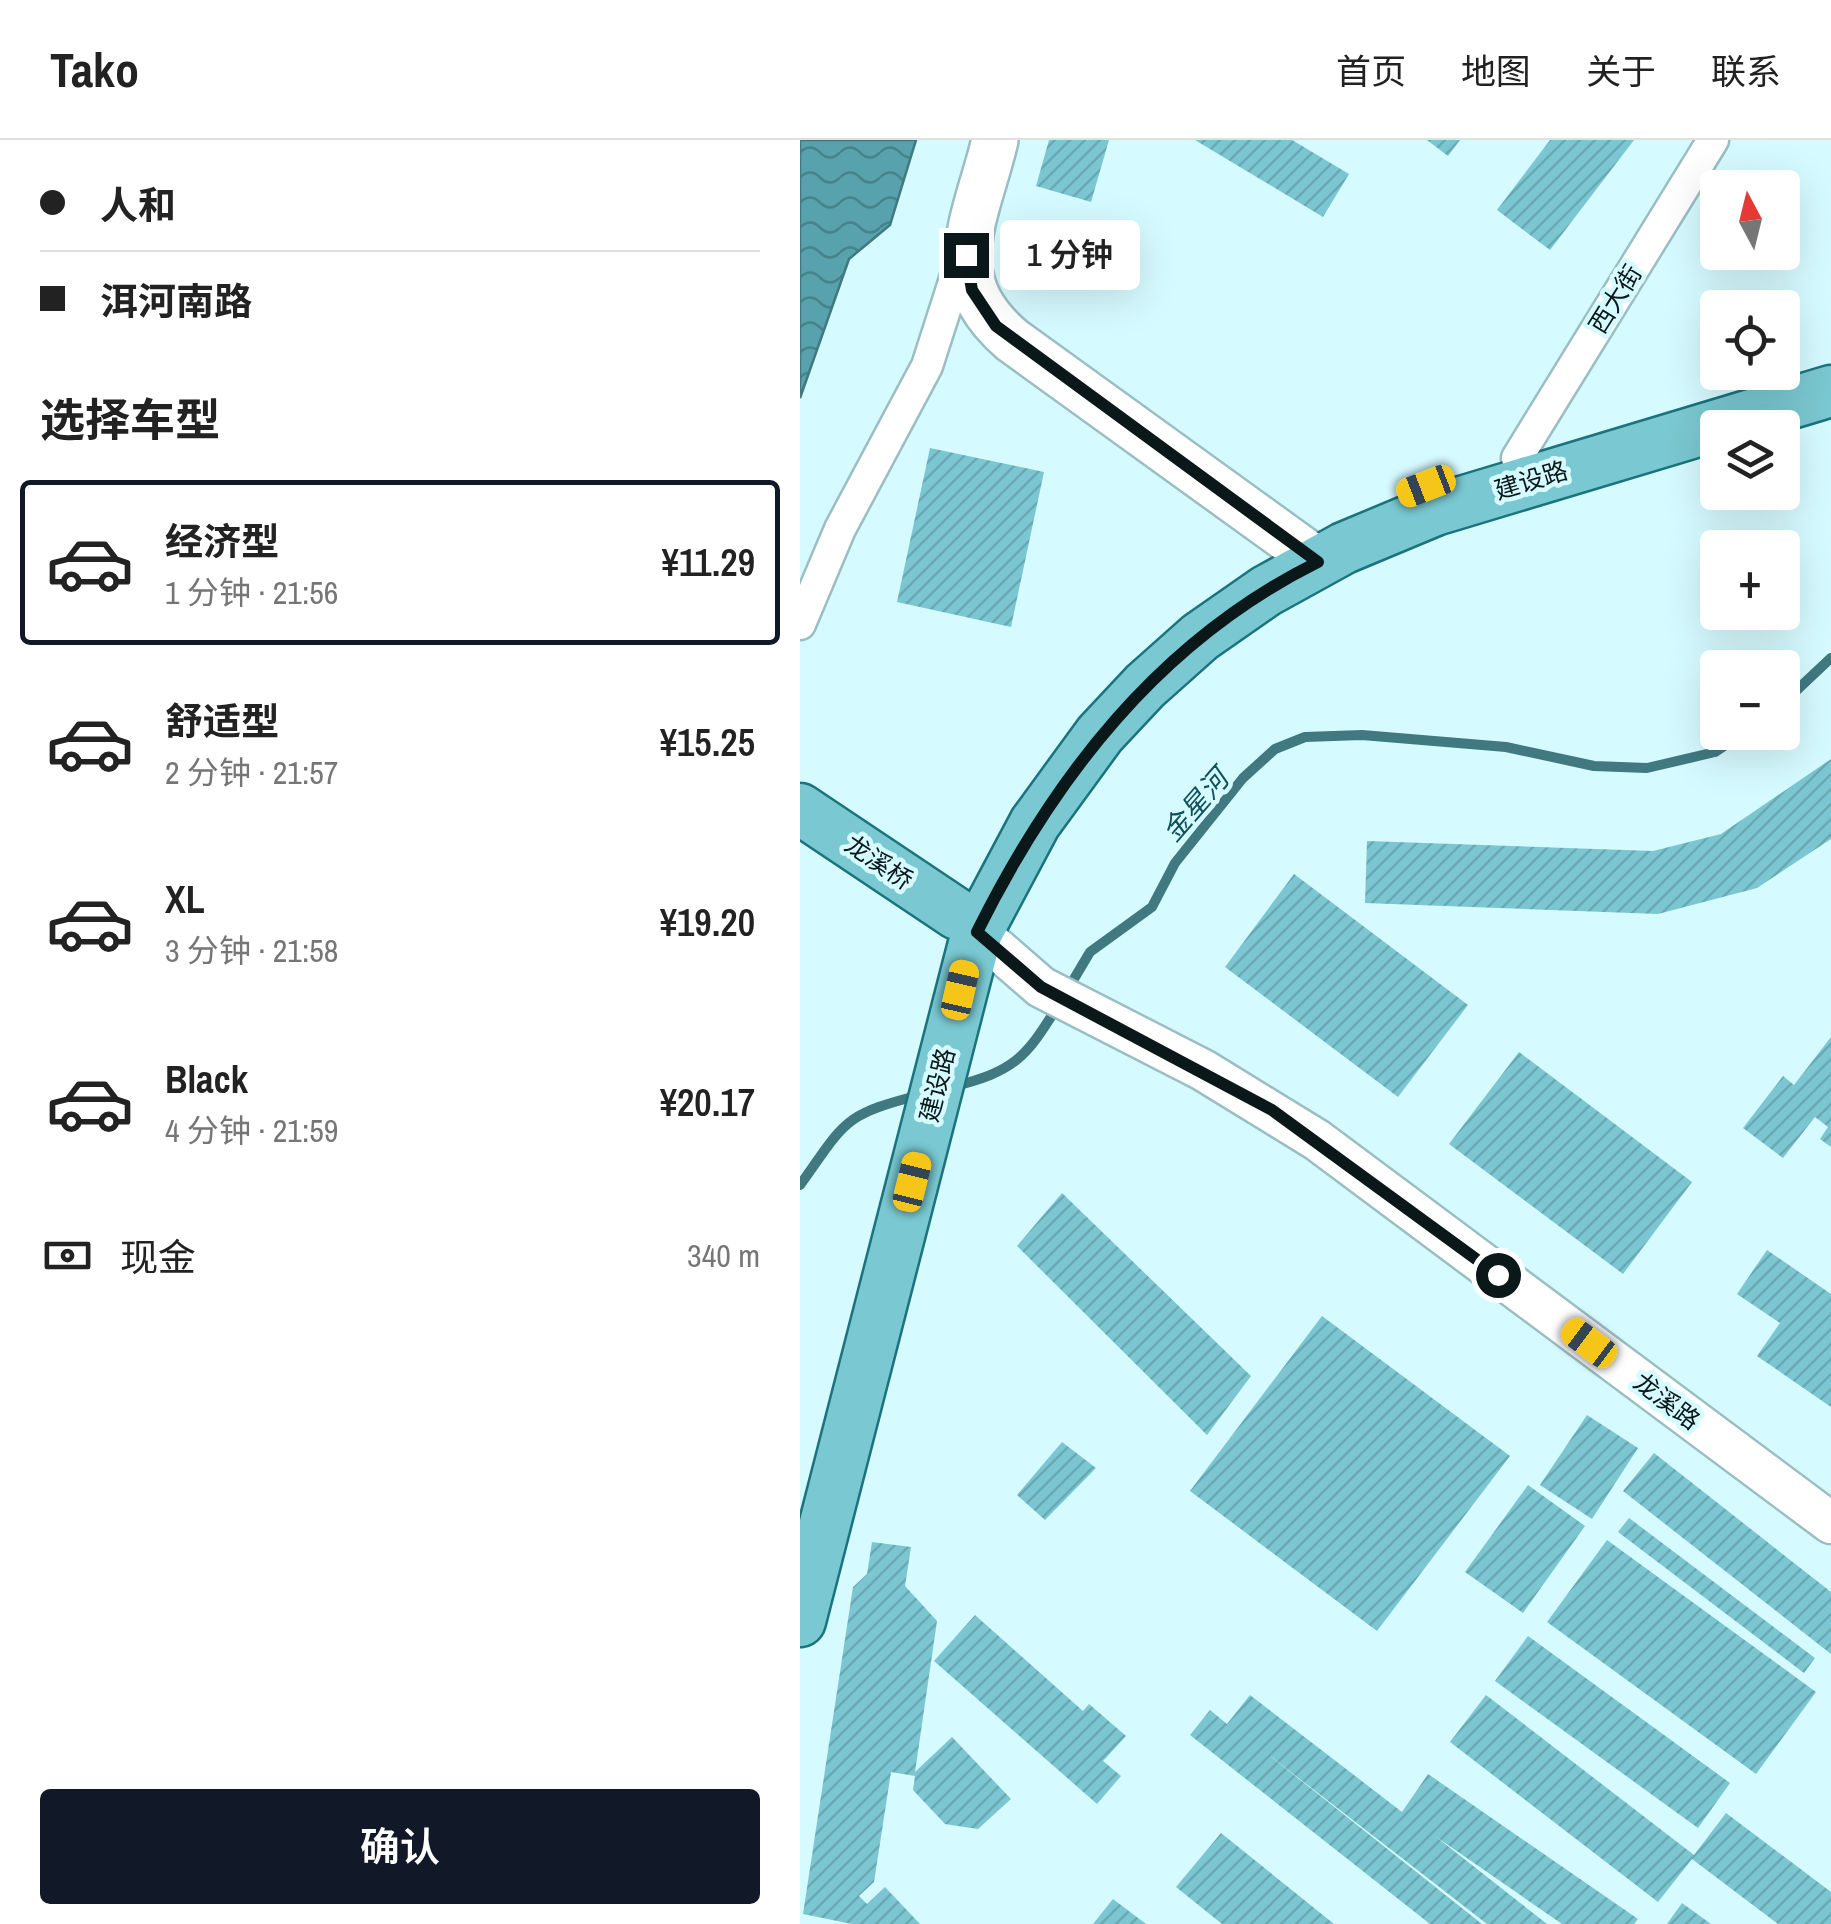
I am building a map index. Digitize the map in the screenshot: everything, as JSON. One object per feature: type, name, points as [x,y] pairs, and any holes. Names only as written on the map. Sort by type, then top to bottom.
[{"type":"main road","points":[[995,140],[968,242],[969,282],[996,326],[1306,553]]},
{"type":"main road","name":"建设路","points":[[800,1514],[967,923],[1027,788],[1102,692],[1184,617],[1306,553],[1377,504],[1831,364]]},
{"type":"main road","name":"建设路","points":[[1306,553],[1831,390]]},
{"type":"main road","name":"龙溪桥","points":[[800,810],[967,923]]},
{"type":"main road","name":"建设路","points":[[800,1621],[906,1148]]},
{"type":"street","name":"西大街","points":[[1518,458],[1713,140]]},
{"type":"street","points":[[800,624],[840,529],[927,366],[968,242]]},
{"type":"street","name":"龙溪路","points":[[967,923],[1041,987],[1204,1070],[1316,1140],[1831,1523]]},
{"type":"water","points":[[800,140],[916,140],[890,225],[849,259],[800,398]]},
{"type":"building","points":[[1049,140],[1109,140],[1091,202],[1036,186]]},
{"type":"building","points":[[1195,140],[1292,140],[1349,174],[1323,217]]},
{"type":"building","points":[[1427,140],[1460,140],[1448,156]]},
{"type":"building","points":[[1550,140],[1634,140],[1550,250],[1497,210]]},
{"type":"building","points":[[930,448],[1044,472],[1011,627],[897,602]]},
{"type":"building","points":[[1831,759],[1831,839],[1757,888],[1658,914],[1365,903],[1367,841],[1653,851],[1721,834]]},
{"type":"building","points":[[1294,874],[1468,1005],[1398,1097],[1225,967]]},
{"type":"building","points":[[1831,1037],[1831,1147],[1820,1139],[1828,1127],[1815,1117],[1783,1158],[1743,1128],[1783,1076],[1794,1085]]},
{"type":"building","points":[[1519,1052],[1692,1182],[1623,1274],[1449,1144]]},
{"type":"building","points":[[1062,1193],[1251,1376],[1207,1435],[1017,1246]]},
{"type":"building","points":[[1767,1250],[1831,1294],[1831,1407],[1757,1356],[1780,1323],[1737,1294]]},
{"type":"building","points":[[1322,1316],[1510,1456],[1377,1631],[1190,1491]]},
{"type":"building","points":[[1587,1415],[1638,1448],[1592,1519],[1540,1485]]},
{"type":"building","points":[[1062,1442],[1096,1468],[1045,1520],[1017,1495]]},
{"type":"building","points":[[1654,1453],[1831,1592],[1831,1654],[1623,1491]]},
{"type":"building","points":[[1528,1485],[1585,1526],[1523,1613],[1465,1572]]},
{"type":"building","points":[[1629,1518],[1815,1658],[1804,1673],[1618,1532]]},
{"type":"building","points":[[1607,1540],[1816,1692],[1756,1774],[1547,1622]]},
{"type":"building","points":[[872,1542],[911,1547],[905,1586],[937,1621],[915,1772],[952,1737],[1011,1799],[978,1829],[945,1824],[913,1790],[915,1776],[891,1772],[874,1882],[859,1896],[867,1904],[885,1887],[920,1924],[852,1924],[803,1914],[853,1587],[867,1574]]},
{"type":"building","points":[[975,1615],[1083,1711],[1089,1704],[1126,1736],[1103,1761],[1121,1776],[1097,1804],[934,1661]]},
{"type":"building","points":[[1528,1636],[1730,1783],[1698,1828],[1495,1681]]},
{"type":"building","points":[[1250,1695],[1402,1812],[1428,1774],[1638,1919],[1634,1924],[1562,1924],[1435,1836],[1547,1924],[1487,1924],[1265,1752],[1482,1924],[1430,1924],[1190,1735],[1210,1710],[1227,1724]]},
{"type":"building","points":[[1486,1695],[1694,1855],[1726,1813],[1831,1892],[1831,1924],[1778,1924],[1692,1859],[1658,1902],[1450,1742]]},
{"type":"building","points":[[1221,1833],[1334,1924],[1222,1924],[1176,1887]]},
{"type":"building","points":[[1113,1899],[1146,1924],[1093,1924]]},
{"type":"building","points":[[1682,1903],[1711,1924],[1667,1924]]},
{"type":"waterway","name":"金星河","points":[[1800,687],[1831,658]]},
{"type":"waterway","name":"金星河","points":[[1068,989],[1090,952],[1152,907],[1175,863],[1243,778],[1275,749],[1305,737],[1362,735],[1506,747],[1594,766],[1647,768],[1718,750]]},
{"type":"waterway","name":"金星河","points":[[951,1087],[990,1075],[1016,1060],[1037,1038],[1059,1004]]},
{"type":"waterway","name":"金星河","points":[[800,1185],[848,1124],[875,1108],[920,1095]]},
{"type":"route","points":[[966,255],[969,282],[983,311],[1012,340],[1318,562],[1231,614],[1121,710],[1049,802],[977,932],[1041,987],[1204,1070],[1272,1110],[1498,1275]]}]
